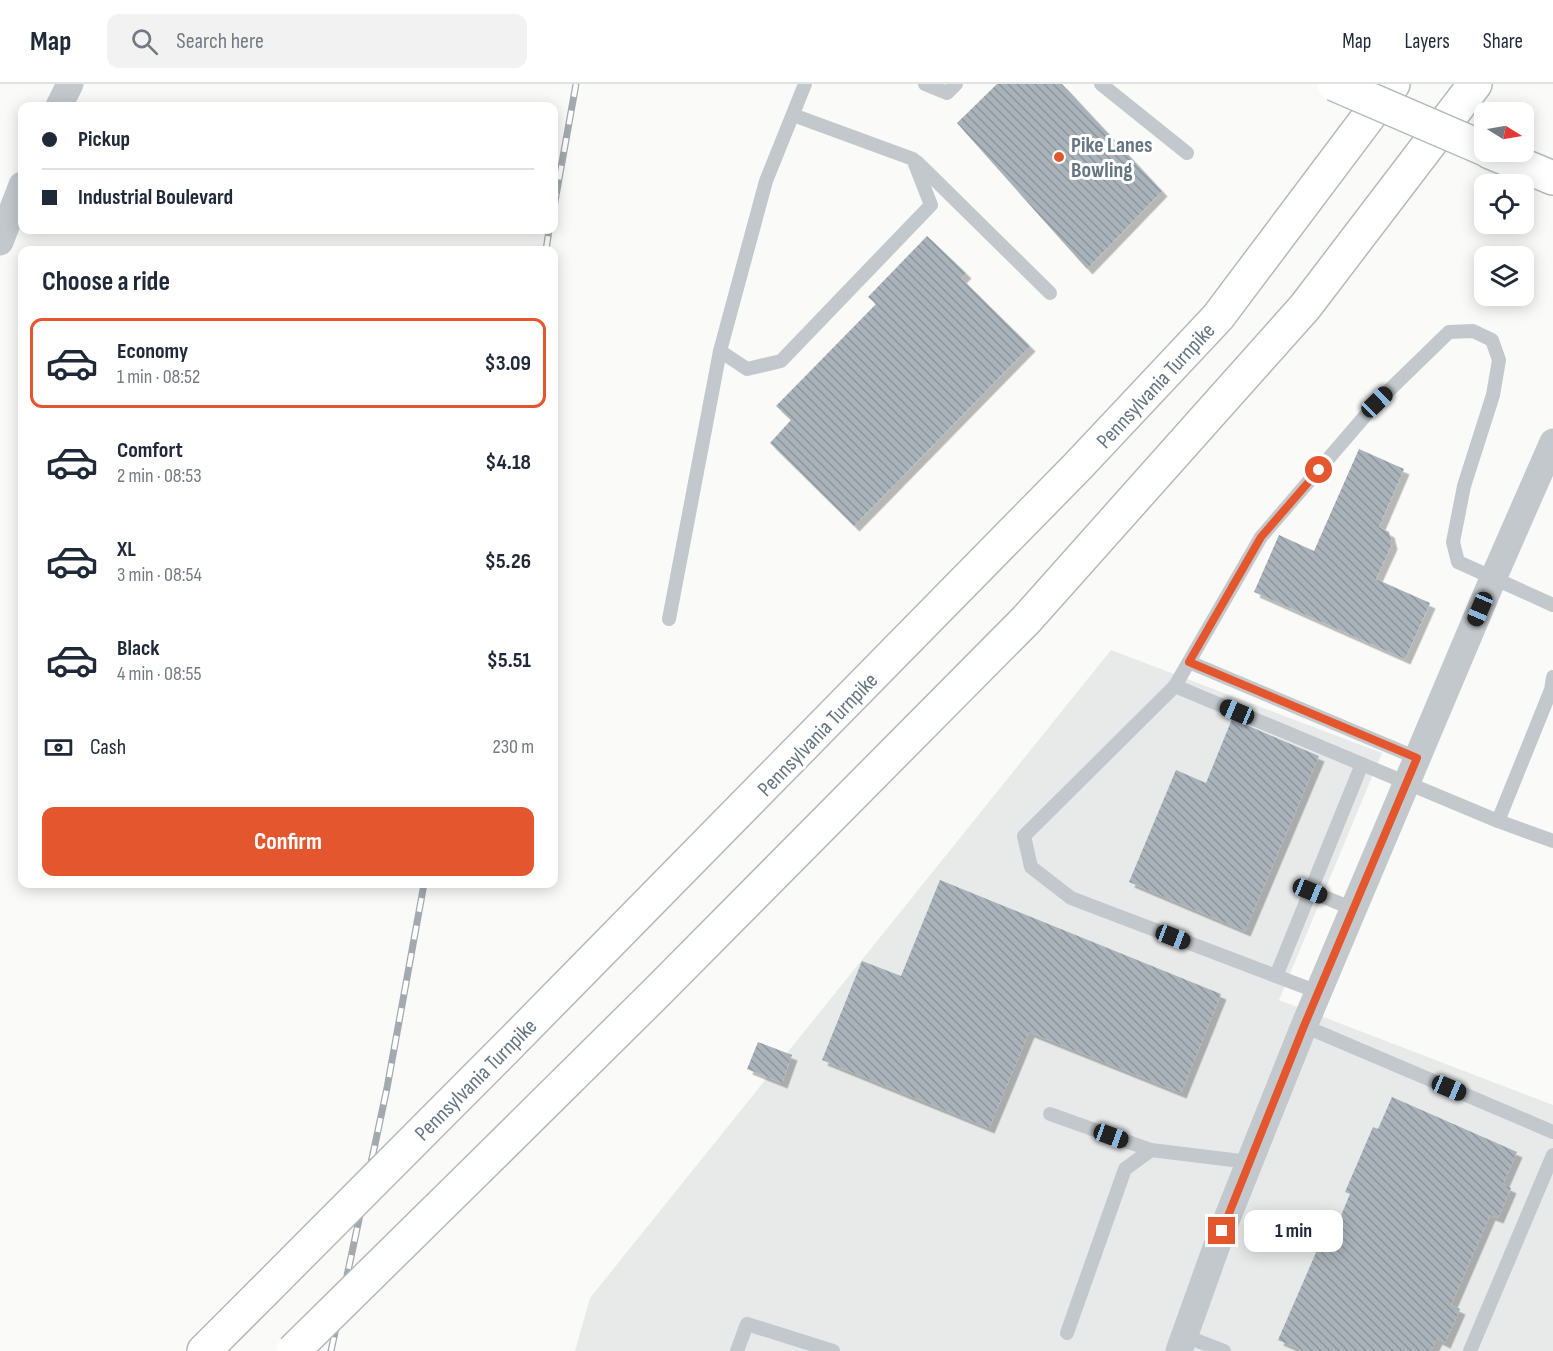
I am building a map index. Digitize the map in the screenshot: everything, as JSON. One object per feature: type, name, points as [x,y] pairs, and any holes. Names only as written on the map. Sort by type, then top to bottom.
[{"type":"main road","points":[[1334,84],[1474,144]]},
{"type":"main road","name":"Pennsylvania Turnpike","points":[[204,1351],[511,1043],[1078,466],[1218,317],[1392,84]]},
{"type":"main road","points":[[292,1351],[656,993],[1026,620],[1305,308],[1475,84]]},
{"type":"main road","points":[[1514,162],[1540,173]]},
{"type":"street","points":[[61,102],[70,84]]},
{"type":"street","points":[[0,242],[18,195]]},
{"type":"street","points":[[1182,1343],[1222,1231],[1318,992],[1493,578],[1551,451]]},
{"type":"lane","points":[[669,619],[720,351],[766,181],[805,84]]},
{"type":"lane","points":[[925,84],[947,93],[956,84]]},
{"type":"lane","points":[[1101,84],[1187,153]]},
{"type":"lane","points":[[793,115],[913,159],[1050,293]]},
{"type":"lane","points":[[720,351],[747,369],[781,360],[931,205],[913,159]]},
{"type":"lane","points":[[1318,992],[1071,898],[1031,867],[1024,836],[1175,686],[1261,537],[1377,402],[1449,332],[1473,330],[1492,340],[1499,360],[1493,395],[1464,486],[1453,542],[1458,562],[1553,605]]},
{"type":"lane","points":[[1189,662],[1417,758]]},
{"type":"lane","points":[[1498,821],[1551,690],[1553,677]]},
{"type":"lane","points":[[1175,686],[1498,821],[1553,841]]},
{"type":"lane","points":[[1276,976],[1362,764]]},
{"type":"lane","points":[[1310,891],[1353,909]]},
{"type":"lane","points":[[1304,1026],[1553,1132]]},
{"type":"lane","points":[[1050,1114],[1151,1150],[1249,1162]]},
{"type":"lane","points":[[1067,1333],[1125,1169],[1151,1150]]},
{"type":"lane","points":[[1470,1351],[1553,1155]]},
{"type":"lane","points":[[737,1351],[747,1324],[833,1351]]},
{"type":"lane","points":[[1182,1343],[1224,1351]]},
{"type":"shaded area","points":[[1111,650],[1382,753],[1279,1000],[1553,1105],[1553,1351],[575,1351],[590,1298]]},
{"type":"building","name":"Pike Lanes Bowling","points":[[997,84],[1062,84],[1162,191],[1087,269],[957,123]]},
{"type":"building","points":[[927,236],[966,273],[961,278],[1030,346],[854,526],[770,443],[791,420],[776,406],[876,304],[868,297]]},
{"type":"building","points":[[1359,449],[1404,469],[1379,527],[1389,532],[1392,544],[1376,579],[1430,603],[1405,659],[1254,592],[1279,535],[1314,551]]},
{"type":"building","points":[[1232,719],[1319,756],[1245,931],[1129,882],[1176,770],[1206,783]]},
{"type":"building","points":[[940,880],[1221,994],[1181,1093],[1029,1032],[989,1128],[822,1060],[862,961],[901,976]]},
{"type":"building","points":[[758,1042],[792,1055],[782,1083],[747,1069]]},
{"type":"building","points":[[1392,1097],[1517,1152],[1503,1184],[1511,1188],[1498,1218],[1490,1215],[1451,1305],[1460,1309],[1445,1343],[1437,1339],[1431,1351],[1304,1351],[1278,1340],[1318,1248],[1326,1251],[1350,1194],[1345,1192],[1373,1127],[1378,1129]]},
{"type":"railway","points":[[558,185],[576,84]]},
{"type":"railway","points":[[547,246],[548,234]]},
{"type":"railway","points":[[331,1351],[387,1088],[423,888]]},
{"type":"place","name":"Pike Lanes Bowling","points":[[1059,157]]},
{"type":"route","points":[[1222,1231],[1304,1026],[1417,758],[1189,662],[1261,537],[1319,470]]}]
